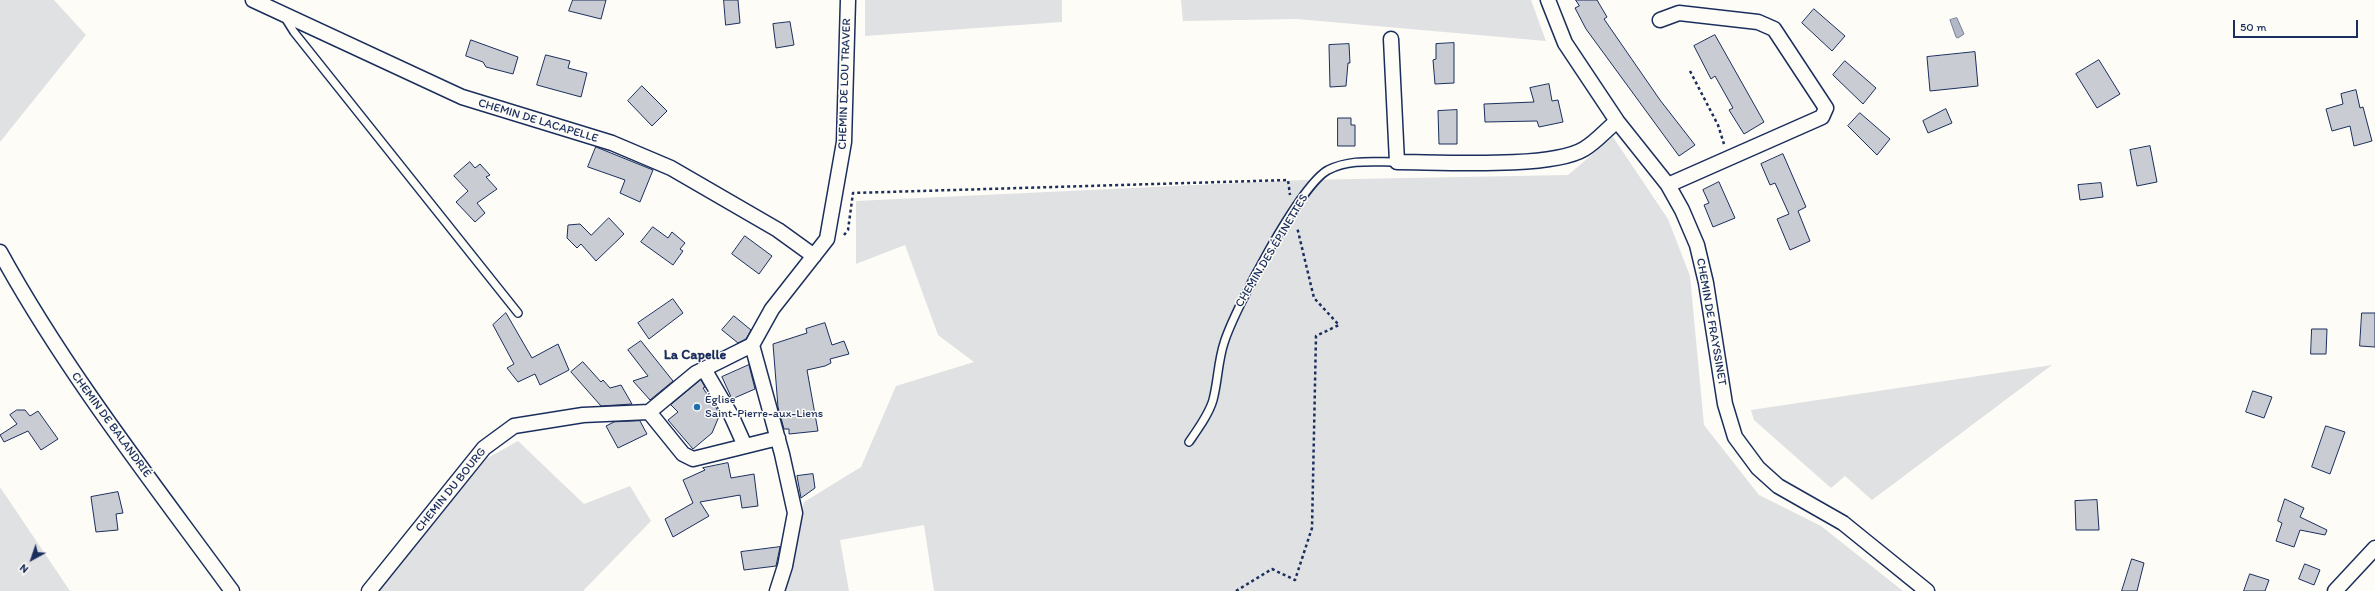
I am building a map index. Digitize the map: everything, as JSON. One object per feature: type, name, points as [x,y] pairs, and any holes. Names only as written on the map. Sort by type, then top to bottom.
[{"type":"street","name":"CHEMIN DE LACAPELLE","points":[[253,0],[462,97],[612,143],[671,168],[778,230],[814,256]]},
{"type":"street","name":"CHEMIN DE LOU TRAVER","points":[[752,345],[772,308],[827,239],[832,222],[844,142],[848,0]]},
{"type":"street","name":"CHEMIN DE FRAYSSINET","points":[[1548,0],[1565,44],[1617,121],[1668,185],[1682,210],[1697,245],[1706,283],[1725,404],[1735,437],[1758,468],[1778,486],[1843,523],[1927,591]]},
{"type":"street","points":[[1660,20],[1679,13],[1758,22],[1774,29],[1826,108],[1822,117],[1668,185]]},
{"type":"street","points":[[1391,39],[1397,162]]},
{"type":"street","name":"CHEMIN DES ÉPINETTES","points":[[1397,162],[1490,162],[1552,159],[1584,149],[1617,121]]},
{"type":"street","name":"CHEMIN DE BALANDRIÉ","points":[[0,252],[31,308],[83,387],[232,591]]},
{"type":"street","points":[[777,591],[785,566],[795,513],[778,438],[764,394],[752,345],[696,373],[652,405],[683,454],[693,460],[778,438]]},
{"type":"street","points":[[704,369],[732,417],[745,446]]},
{"type":"street","name":"CHEMIN DU BOURG","points":[[369,591],[484,448],[514,426],[652,405]]},
{"type":"street","points":[[2335,591],[2375,548]]},
{"type":"lane","points":[[283,14],[294,32],[518,312]]},
{"type":"lane","name":"CHEMIN DES ÉPINETTES","points":[[1189,442],[1213,400],[1224,343],[1238,305],[1293,211],[1311,186],[1327,171],[1349,162],[1397,162]]},
{"type":"path","points":[[1690,71],[1718,125],[1729,158]]},
{"type":"path","points":[[841,238],[848,230],[853,193],[1288,180],[1293,211],[1314,298],[1339,326],[1316,336],[1312,528],[1295,580],[1272,569],[1236,591]]},
{"type":"shaded area","points":[[0,0],[54,0],[86,35],[0,142]]},
{"type":"shaded area","points":[[865,0],[1062,0],[1062,22],[865,36]]},
{"type":"shaded area","points":[[1181,0],[1531,0],[1546,41],[1297,19],[1183,21]]},
{"type":"shaded area","points":[[1957,18],[1964,34],[1958,38],[1956,37],[1950,20]]},
{"type":"shaded area","points":[[1613,137],[1668,219],[1690,276],[1704,425],[1759,495],[1821,526],[1903,591],[934,591],[924,525],[840,540],[849,591],[781,591],[804,502],[861,467],[896,386],[974,362],[938,335],[905,245],[856,264],[856,201],[1302,180],[1568,175]]},
{"type":"shaded area","points":[[2052,365],[1872,500],[1845,476],[1831,488],[1754,420],[1751,410]]},
{"type":"shaded area","points":[[518,441],[584,504],[630,486],[651,521],[583,591],[380,591],[486,459]]},
{"type":"shaded area","points":[[0,487],[70,591],[0,591]]},
{"type":"building","points":[[573,0],[606,0],[601,19],[569,11]]},
{"type":"building","points":[[724,0],[738,0],[740,23],[726,25]]},
{"type":"building","points":[[1576,0],[1597,0],[1607,17],[1604,19],[1660,100],[1695,145],[1679,156],[1586,29],[1575,8],[1579,6]]},
{"type":"building","points":[[1814,9],[1845,36],[1832,51],[1802,23]]},
{"type":"building","points":[[790,22],[794,45],[776,48],[773,24]]},
{"type":"building","points":[[1715,35],[1764,122],[1744,134],[1729,110],[1733,108],[1715,76],[1711,79],[1694,46]]},
{"type":"building","points":[[471,40],[518,57],[513,74],[486,67],[483,62],[466,56]]},
{"type":"building","points":[[1454,43],[1454,83],[1435,84],[1433,60],[1436,59],[1436,44]]},
{"type":"building","points":[[1349,44],[1350,63],[1348,63],[1346,86],[1330,87],[1329,45]]},
{"type":"building","points":[[1975,52],[1978,86],[1930,91],[1927,57]]},
{"type":"building","points":[[546,55],[570,61],[568,68],[587,73],[581,97],[537,85]]},
{"type":"building","points":[[2099,60],[2120,94],[2097,108],[2076,74]]},
{"type":"building","points":[[1845,61],[1876,88],[1863,104],[1833,75]]},
{"type":"building","points":[[1549,84],[1552,101],[1558,100],[1563,122],[1539,127],[1537,121],[1485,122],[1484,104],[1534,102],[1530,88]]},
{"type":"building","points":[[642,86],[667,111],[652,126],[628,101]]},
{"type":"building","points":[[2356,90],[2360,108],[2363,107],[2372,141],[2354,146],[2350,126],[2332,131],[2326,109],[2343,104],[2341,94]]},
{"type":"building","points":[[1946,109],[1952,123],[1928,133],[1923,121]]},
{"type":"building","points":[[1457,110],[1457,144],[1439,144],[1438,111]]},
{"type":"building","points":[[1860,113],[1890,139],[1877,155],[1848,126]]},
{"type":"building","points":[[1338,118],[1351,118],[1351,125],[1355,125],[1355,146],[1338,146]]},
{"type":"building","points":[[2150,146],[2157,182],[2137,186],[2130,150]]},
{"type":"building","points":[[596,147],[653,170],[640,202],[620,193],[625,180],[588,167]]},
{"type":"building","points":[[1783,154],[1806,207],[1798,211],[1810,241],[1790,250],[1777,219],[1789,214],[1775,183],[1770,185],[1761,164]]},
{"type":"building","points":[[470,162],[475,168],[480,164],[490,175],[486,177],[497,189],[477,203],[485,213],[475,222],[456,202],[468,191],[454,176]]},
{"type":"building","points":[[1719,182],[1735,218],[1713,227],[1704,205],[1709,203],[1703,190]]},
{"type":"building","points":[[2101,183],[2103,197],[2080,200],[2078,185]]},
{"type":"building","points":[[609,218],[624,234],[596,261],[581,244],[577,248],[567,238],[568,225],[580,224],[591,235]]},
{"type":"building","points":[[653,227],[668,238],[672,232],[685,243],[680,249],[683,251],[673,265],[641,242]]},
{"type":"building","points":[[745,236],[772,256],[759,274],[732,254]]},
{"type":"building","points":[[673,299],[683,313],[649,339],[638,323]]},
{"type":"building","points":[[506,313],[532,358],[558,344],[569,370],[540,385],[535,374],[518,382],[507,368],[514,364],[493,325]]},
{"type":"building","points":[[2362,313],[2375,313],[2375,347],[2360,346]]},
{"type":"building","points":[[734,316],[751,330],[746,339],[738,343],[722,330]]},
{"type":"building","points":[[825,323],[832,345],[844,341],[849,354],[830,359],[831,363],[825,366],[807,370],[818,431],[789,434],[789,429],[784,429],[778,407],[773,344],[807,333],[806,329]]},
{"type":"building","points":[[2312,329],[2327,329],[2326,354],[2311,354]]},
{"type":"building","points":[[641,341],[673,381],[650,400],[633,381],[648,376],[628,350]]},
{"type":"building","points":[[583,362],[601,382],[603,380],[610,388],[621,385],[632,404],[601,406],[571,372]]},
{"type":"building","points":[[749,365],[755,389],[732,399],[722,377]]},
{"type":"building","name":"Église Saint-Pierre-aux-Liens","points":[[701,380],[705,387],[703,388],[720,414],[712,433],[693,449],[668,420],[678,412],[671,405]]},
{"type":"building","points":[[2253,391],[2272,397],[2264,418],[2246,412]]},
{"type":"building","points":[[17,410],[25,410],[30,416],[38,411],[58,439],[41,450],[28,431],[4,442],[0,435],[17,424],[10,415]]},
{"type":"building","points":[[640,421],[647,434],[618,448],[606,426],[614,422]]},
{"type":"building","points":[[2326,426],[2345,432],[2330,474],[2312,467]]},
{"type":"building","points":[[728,463],[731,478],[754,474],[758,506],[742,508],[740,495],[700,502],[709,516],[673,537],[665,519],[693,503],[683,480],[705,470],[703,468]]},
{"type":"building","points":[[813,474],[815,488],[801,498],[797,476]]},
{"type":"building","points":[[118,492],[123,513],[116,514],[118,530],[96,532],[91,497]]},
{"type":"building","points":[[2285,499],[2304,508],[2300,517],[2327,530],[2325,535],[2300,530],[2294,547],[2276,541],[2282,523],[2278,521]]},
{"type":"building","points":[[2097,500],[2099,530],[2076,530],[2075,501]]},
{"type":"building","points":[[780,547],[776,566],[744,570],[741,552]]},
{"type":"building","points":[[2132,559],[2144,563],[2137,591],[2122,591]]},
{"type":"building","points":[[2305,564],[2320,570],[2314,585],[2299,579]]},
{"type":"building","points":[[2250,574],[2269,580],[2265,591],[2244,591]]},
{"type":"place","name":"Église Saint-Pierre-aux-Liens","points":[[697,407]]},
{"type":"district","name":"La Capelle","points":[[695,355]]}]
